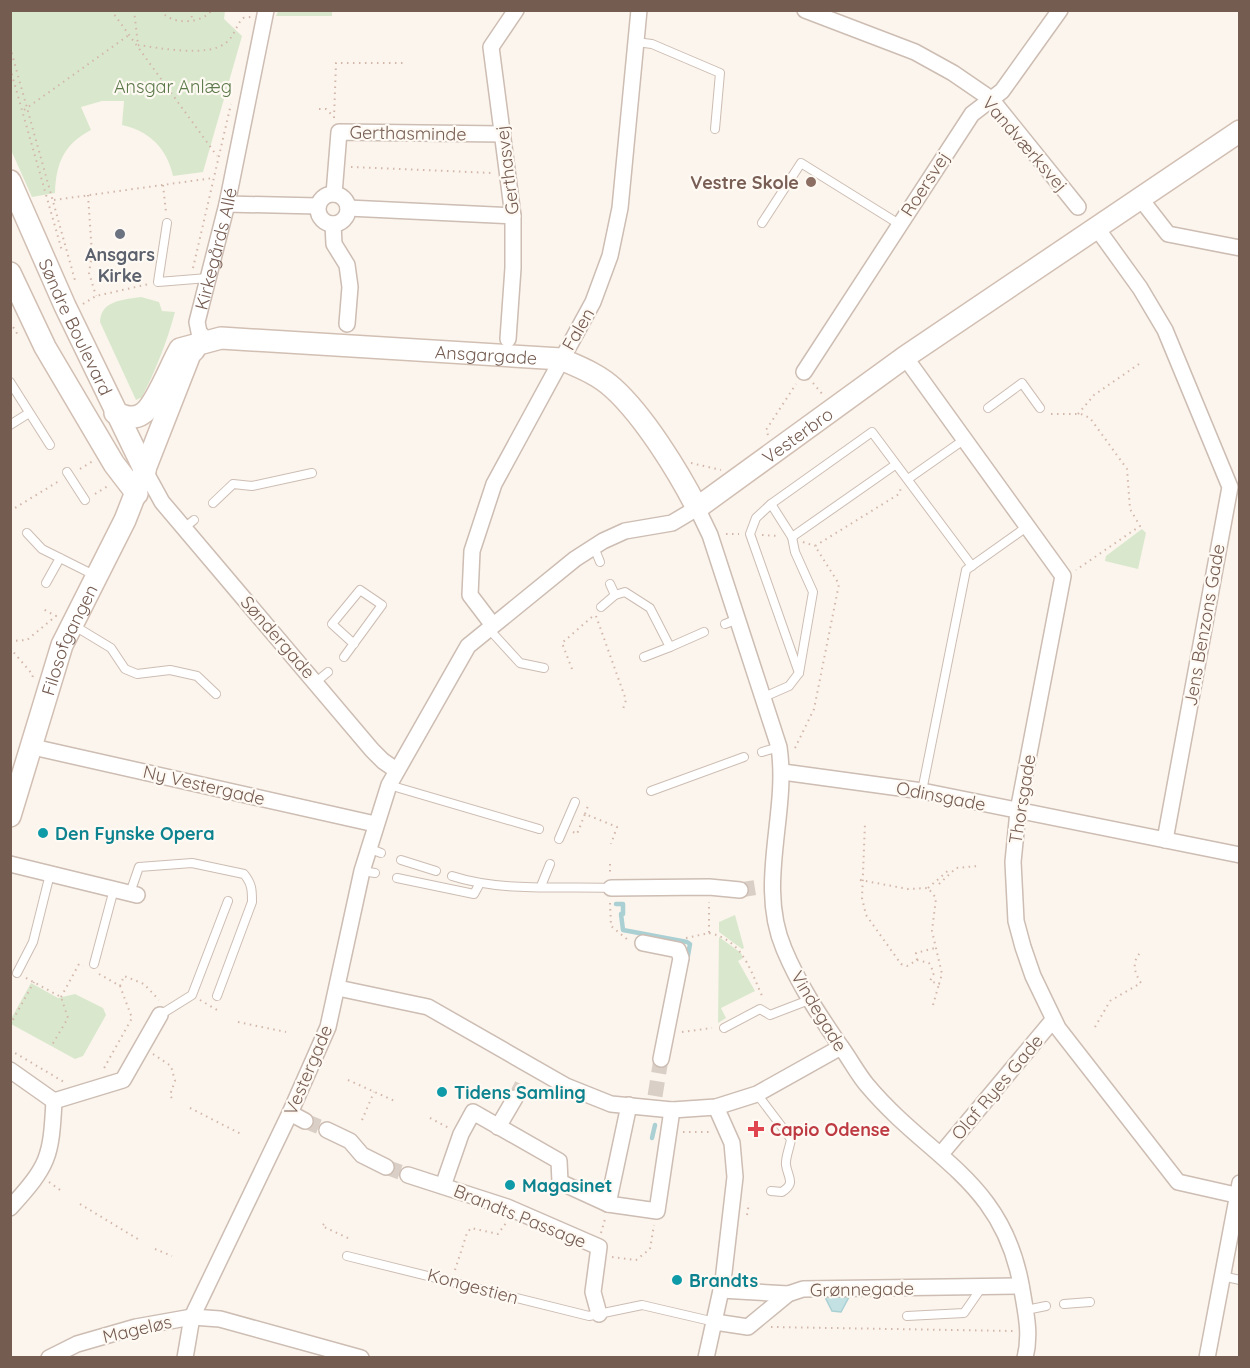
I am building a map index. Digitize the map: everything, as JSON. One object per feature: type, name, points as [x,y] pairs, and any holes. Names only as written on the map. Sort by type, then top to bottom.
[{"type":"main road","name":"Vesterbro","points":[[697,508],[905,357],[1239,131]]},
{"type":"main road","name":"Søndre Boulevard","points":[[10,181],[72,301],[115,413],[145,471]]},
{"type":"main road","name":"Søndre Boulevard","points":[[10,273],[45,347],[114,464],[137,494]]},
{"type":"main road","points":[[24,301],[84,393],[120,455],[130,467],[145,471],[190,354],[207,341]]},
{"type":"main road","name":"Ansgargade","points":[[115,413],[129,418],[143,414],[151,405],[180,349],[221,338],[561,359],[593,374],[613,388],[667,457],[697,508]]},
{"type":"main road","name":"Filosofgangen","points":[[10,816],[33,747],[62,645],[98,577],[137,494],[145,471]]},
{"type":"street","name":"Gerthasvej","points":[[508,339],[513,268],[513,216],[491,47],[516,10]]},
{"type":"street","name":"Falen","points":[[490,626],[471,595],[472,551],[494,484],[593,302],[610,256],[620,208],[639,10]]},
{"type":"street","name":"Vandværksvej","points":[[805,10],[824,14],[915,52],[991,99],[1078,207]]},
{"type":"street","name":"Roersvej","points":[[804,372],[972,114],[1002,91],[1060,10]]},
{"type":"street","name":"Kirkegårds Allé","points":[[207,341],[199,332],[197,322],[227,204],[266,13]]},
{"type":"street","name":"Gerthasminde","points":[[334,194],[339,132],[502,134]]},
{"type":"street","points":[[334,194],[344,198],[348,208],[345,218],[333,224],[322,219],[318,206],[323,198],[334,194]]},
{"type":"street","points":[[1140,198],[1168,234],[1239,248]]},
{"type":"street","points":[[227,204],[318,206]]},
{"type":"street","points":[[348,208],[513,216]]},
{"type":"street","points":[[333,224],[334,244],[347,265],[350,287],[347,324]]},
{"type":"street","name":"Jens Benzons Gade","points":[[1096,227],[1140,288],[1165,330],[1235,487],[1165,840]]},
{"type":"street","points":[[905,357],[963,429],[1063,576]]},
{"type":"street","name":"Søndergade","points":[[145,471],[162,502],[189,524],[322,677],[382,762],[396,770]]},
{"type":"street","points":[[137,494],[162,502]]},
{"type":"street","name":"Vesterbro","points":[[396,770],[468,646],[490,626],[594,547],[625,531],[672,523],[697,508]]},
{"type":"street","name":"Vindegade","points":[[697,508],[710,535],[732,622],[764,697],[779,747],[783,772],[765,887],[783,949],[809,1000],[866,1083],[882,1101],[976,1187],[997,1217],[1016,1256],[1029,1331],[1026,1358]]},
{"type":"street","name":"Thorsgade","points":[[1063,576],[1018,811],[1012,862],[1016,921],[1033,976],[1053,1020],[1178,1182],[1239,1192]]},
{"type":"street","name":"Ny Vestergade","points":[[33,747],[375,824]]},
{"type":"street","name":"Vestergade","points":[[185,1358],[192,1317],[290,1113],[328,1027],[375,850],[375,824],[396,770]]},
{"type":"street","name":"Odinsgade","points":[[783,772],[922,791],[1239,855]]},
{"type":"street","points":[[10,864],[133,894]]},
{"type":"street","points":[[611,893],[709,887],[740,890]]},
{"type":"street","points":[[638,942],[678,950],[681,958],[661,1059]]},
{"type":"street","points":[[338,988],[428,1007],[528,1073],[590,1097],[629,1105],[654,1102],[672,1110],[716,1107],[757,1094],[841,1047]]},
{"type":"street","points":[[54,1101],[123,1080],[140,1046],[164,1013]]},
{"type":"street","name":"Olaf Ryes Gade","points":[[941,1154],[1053,1020]]},
{"type":"street","points":[[10,1070],[54,1101]]},
{"type":"street","points":[[498,1126],[515,1098]]},
{"type":"street","points":[[10,1208],[40,1175],[52,1146],[54,1101]]},
{"type":"street","points":[[608,1204],[629,1105]]},
{"type":"street","points":[[706,1358],[721,1290],[735,1177],[732,1143],[716,1107]]},
{"type":"street","points":[[443,1186],[461,1134],[473,1112],[559,1161],[560,1182],[608,1204],[657,1211],[672,1110]]},
{"type":"street","points":[[290,1113],[305,1121]]},
{"type":"street","points":[[327,1130],[350,1140],[362,1155],[386,1167]]},
{"type":"street","name":"Brandts Passage","points":[[408,1175],[512,1209],[591,1245],[599,1251]]},
{"type":"street","points":[[1207,1358],[1239,1192]]},
{"type":"street","points":[[731,1213],[748,1209]]},
{"type":"street","points":[[599,1251],[593,1292],[599,1314]]},
{"type":"street","name":"Grønnegade","points":[[748,1327],[788,1294],[803,1289],[1022,1286]]},
{"type":"street","points":[[721,1290],[788,1294]]},
{"type":"street","name":"Mageløs","points":[[49,1358],[77,1344],[136,1327],[192,1317],[220,1318],[353,1356]]},
{"type":"street","points":[[714,1325],[748,1327]]},
{"type":"lane","points":[[636,42],[652,44],[720,73],[715,129]]},
{"type":"lane","points":[[762,223],[801,163],[899,224]]},
{"type":"lane","points":[[167,223],[158,282],[208,278]]},
{"type":"lane","points":[[10,381],[50,445]]},
{"type":"lane","points":[[988,408],[1022,383],[1040,408]]},
{"type":"lane","points":[[10,425],[29,413]]},
{"type":"lane","points":[[908,479],[939,458],[963,429]]},
{"type":"lane","points":[[800,673],[750,534],[756,518],[771,504],[872,432],[972,566]]},
{"type":"lane","points":[[792,537],[895,465]]},
{"type":"lane","points":[[67,472],[85,500]]},
{"type":"lane","points":[[213,503],[233,484],[252,486],[312,473]]},
{"type":"lane","points":[[764,697],[789,686],[800,673],[813,592],[795,552],[792,537],[771,504]]},
{"type":"lane","points":[[922,791],[966,570],[1028,526]]},
{"type":"lane","points":[[27,533],[42,549],[98,577]]},
{"type":"lane","points":[[594,547],[600,562]]},
{"type":"lane","points":[[46,583],[60,558]]},
{"type":"lane","points":[[610,584],[615,595]]},
{"type":"lane","points":[[344,657],[354,644],[382,605],[360,590],[332,624],[354,644]]},
{"type":"lane","points":[[598,610],[615,595],[625,592],[650,608],[670,647]]},
{"type":"lane","points":[[73,625],[111,648],[125,669],[137,674],[170,670],[197,676],[216,694]]},
{"type":"lane","points":[[490,626],[520,663],[544,668]]},
{"type":"lane","points":[[644,657],[704,632]]},
{"type":"lane","points":[[762,752],[779,747]]},
{"type":"lane","points":[[651,792],[744,758]]},
{"type":"lane","points":[[389,785],[539,829]]},
{"type":"lane","points":[[559,839],[575,802]]},
{"type":"lane","points":[[401,860],[436,871]]},
{"type":"lane","points":[[133,894],[139,867],[192,863],[244,874],[249,880],[253,888],[252,902],[217,996]]},
{"type":"lane","points":[[541,886],[550,864]]},
{"type":"lane","points":[[17,973],[33,942],[50,874]]},
{"type":"lane","points":[[452,876],[480,882],[611,893]]},
{"type":"lane","points":[[397,878],[474,894],[480,882]]},
{"type":"lane","points":[[89,966],[114,890]]},
{"type":"lane","points":[[164,1013],[192,995],[228,901]]},
{"type":"lane","points":[[724,1028],[760,1009],[770,1015],[809,1000]]},
{"type":"lane","points":[[757,1094],[791,1139],[786,1166],[792,1176],[790,1184],[782,1192],[771,1191]]},
{"type":"lane","name":"Kongestien","points":[[347,1256],[452,1280],[589,1316],[642,1305],[714,1325]]},
{"type":"lane","points":[[1222,1276],[1239,1280]]},
{"type":"lane","points":[[907,1316],[964,1313],[982,1287]]},
{"type":"lane","points":[[1064,1304],[1090,1302]]},
{"type":"lane","points":[[1026,1310],[1046,1306]]},
{"type":"path","points":[[111,10],[218,157],[191,279]]},
{"type":"path","points":[[134,10],[138,45]]},
{"type":"path","points":[[161,10],[172,20],[203,18],[212,10]]},
{"type":"path","points":[[191,10],[192,20]]},
{"type":"path","points":[[138,45],[170,50],[202,50],[219,47],[235,34],[243,18],[266,13]]},
{"type":"path","points":[[23,111],[129,35]]},
{"type":"path","points":[[10,47],[77,286]]},
{"type":"path","points":[[339,132],[334,117],[336,63],[406,63]]},
{"type":"path","points":[[10,68],[70,282],[72,301],[81,306],[96,296],[137,286]]},
{"type":"path","points":[[320,109],[326,109],[334,117]]},
{"type":"path","points":[[336,167],[507,173]]},
{"type":"path","points":[[54,200],[213,178]]},
{"type":"path","points":[[163,185],[167,223]]},
{"type":"path","points":[[88,195],[92,254],[89,273],[96,296]]},
{"type":"path","points":[[1078,414],[1094,395],[1139,364]]},
{"type":"path","points":[[773,452],[766,430],[804,372],[833,409]]},
{"type":"path","points":[[1040,408],[1053,415],[1078,414],[1090,418],[1127,469],[1130,509],[1140,526],[1074,572],[1063,576]]},
{"type":"path","points":[[667,457],[744,474]]},
{"type":"path","points":[[85,500],[110,486]]},
{"type":"path","points":[[783,772],[814,709],[839,584],[815,546],[899,494],[902,486]]},
{"type":"path","points":[[10,641],[27,640],[56,616],[41,608]]},
{"type":"path","points":[[572,669],[562,643],[598,610],[626,700],[623,710]]},
{"type":"path","points":[[10,648],[33,675],[30,686]]},
{"type":"path","points":[[564,829],[577,834],[589,803]]},
{"type":"path","points":[[585,814],[617,827],[611,844]]},
{"type":"path","points":[[865,823],[860,880],[866,915],[901,964],[907,966],[917,960],[928,963],[933,973],[930,981],[939,984]]},
{"type":"path","points":[[860,880],[908,889],[928,888],[956,868],[978,866]]},
{"type":"path","points":[[939,884],[950,869]]},
{"type":"path","points":[[709,887],[709,933]]},
{"type":"path","points":[[928,888],[936,898],[932,931],[942,974],[933,1005]]},
{"type":"path","points":[[611,893],[611,926],[625,939],[638,942]]},
{"type":"path","points":[[678,950],[687,937],[709,933],[718,935],[741,950],[770,1015]]},
{"type":"path","points":[[917,960],[916,953],[935,948]]},
{"type":"path","points":[[1095,1027],[1110,1001],[1141,983],[1134,965],[1142,951]]},
{"type":"path","points":[[61,997],[79,964],[89,966]]},
{"type":"path","points":[[17,973],[61,997],[68,1018],[52,1045]]},
{"type":"path","points":[[100,975],[120,986],[132,1018],[101,1075]]},
{"type":"path","points":[[120,986],[124,976],[144,984],[164,1013]]},
{"type":"path","points":[[10,1024],[34,982]]},
{"type":"path","points":[[192,995],[219,1011]]},
{"type":"path","points":[[238,1022],[286,1032]]},
{"type":"path","points":[[665,1034],[712,1028]]},
{"type":"path","points":[[140,1046],[171,1066],[175,1081],[170,1095],[173,1100]]},
{"type":"path","points":[[10,1050],[69,1085]]},
{"type":"path","points":[[348,1080],[397,1102]]},
{"type":"path","points":[[362,1120],[374,1092]]},
{"type":"path","points":[[190,1108],[243,1135]]},
{"type":"path","points":[[430,1118],[447,1127]]},
{"type":"path","points":[[668,1132],[727,1132]]},
{"type":"path","points":[[40,1175],[63,1192]]},
{"type":"path","points":[[80,1204],[141,1240]]},
{"type":"path","points":[[452,1280],[467,1233],[471,1228],[498,1234],[504,1229],[512,1209]]},
{"type":"path","points":[[599,1251],[636,1260],[650,1249],[657,1211]]},
{"type":"path","points":[[324,1224],[322,1226],[352,1240]]},
{"type":"path","points":[[602,1228],[604,1224]]},
{"type":"path","points":[[155,1249],[172,1256]]},
{"type":"path","points":[[748,1327],[1029,1331]]},
{"type":"green space","name":"Ansgar Anlæg","points":[[10,11],[225,11],[224,19],[242,36],[203,172],[173,176],[166,157],[155,142],[141,132],[122,125],[124,101],[102,101],[81,107],[91,130],[74,142],[63,156],[57,172],[55,193],[32,197],[11,150]]},
{"type":"green space","points":[[278,11],[332,11],[332,16],[276,16]]},
{"type":"green space","points":[[141,297],[159,302],[162,311],[175,312],[152,376],[142,397],[136,400],[100,322],[104,309],[109,305],[120,300]]},
{"type":"green space","points":[[1142,529],[1146,533],[1138,569],[1105,561],[1106,556]]},
{"type":"green space","points":[[735,915],[744,948],[742,949],[719,932],[719,922]]},
{"type":"green space","points":[[719,937],[741,953],[743,958],[738,961],[755,991],[721,1008],[726,1018],[718,1023]]},
{"type":"green space","points":[[31,983],[58,998],[75,994],[103,1008],[106,1015],[83,1056],[75,1059],[11,1024],[11,1019]]},
{"type":"water","points":[[825,1297],[849,1297],[841,1312],[832,1311]]},
{"type":"waterway","points":[[616,904],[623,904],[623,914]]},
{"type":"waterway","points":[[621,914],[623,930],[690,944],[687,961]]},
{"type":"waterway","points":[[652,1138],[655,1125]]},
{"type":"tunnel","points":[[740,890],[759,887]]},
{"type":"tunnel","points":[[655,1096],[661,1059]]},
{"type":"tunnel","points":[[515,1098],[525,1079]]},
{"type":"tunnel","points":[[305,1121],[327,1130]]},
{"type":"tunnel","points":[[386,1167],[408,1175]]},
{"type":"place","name":"Vestre Skole","points":[[811,182]]},
{"type":"place","name":"Ansgars Kirke","points":[[120,234]]},
{"type":"place","name":"Den Fynske Opera","points":[[43,833]]},
{"type":"place","name":"Tidens Samling","points":[[442,1092]]},
{"type":"place","name":"Capio Odense","points":[[756,1129]]},
{"type":"place","name":"Magasinet","points":[[510,1185]]},
{"type":"place","name":"Brandts","points":[[677,1280]]}]
